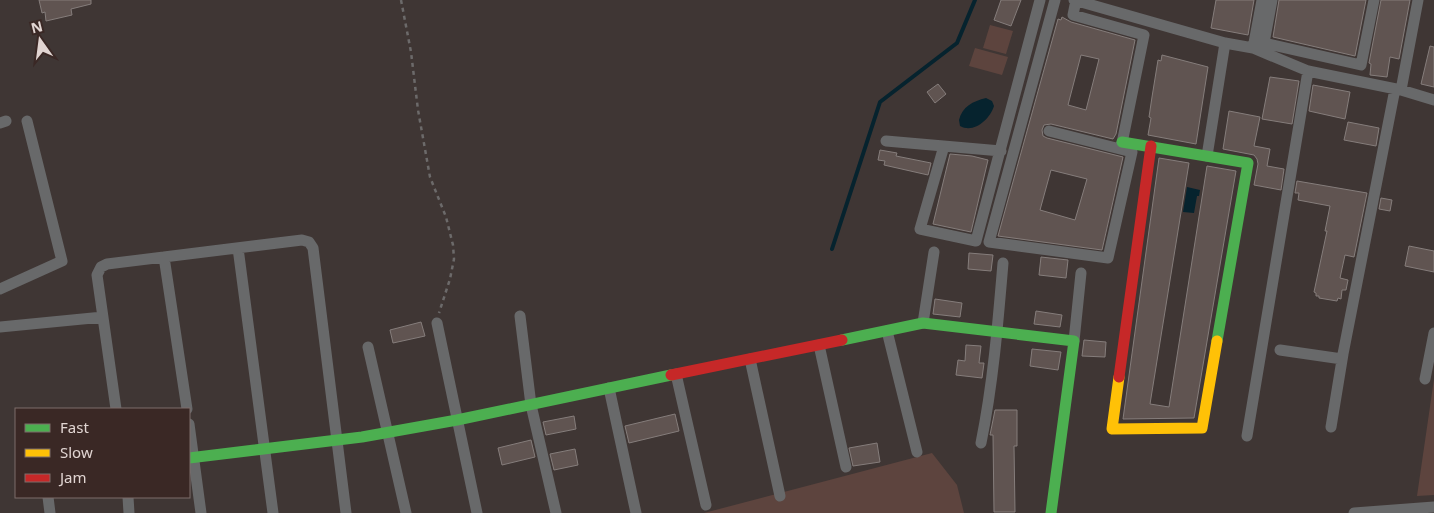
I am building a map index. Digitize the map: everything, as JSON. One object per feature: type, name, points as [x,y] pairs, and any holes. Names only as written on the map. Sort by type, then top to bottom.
[{"type":"street","points":[[944,146],[920,229],[976,241],[1040,0]]},
{"type":"street","points":[[1055,0],[989,242],[1108,258],[1132,152],[1121,145]]},
{"type":"street","points":[[1121,145],[1144,36],[1073,15],[1075,0],[1225,44],[1252,48],[1308,71],[1398,90],[1434,100]]},
{"type":"street","points":[[1252,48],[1262,0]]},
{"type":"street","points":[[1272,0],[1264,43],[1361,65],[1374,0]]},
{"type":"street","points":[[1331,427],[1342,359],[1418,0]]},
{"type":"street","points":[[1207,156],[1225,44]]},
{"type":"street","points":[[1246,436],[1308,71]]},
{"type":"street","points":[[0,289],[62,261],[27,121]]},
{"type":"street","points":[[1049,131],[1121,145],[1151,146],[1248,163],[1202,428],[1112,429],[1151,146]]},
{"type":"street","points":[[886,142],[1001,151]]},
{"type":"street","points":[[116,408],[98,275],[101,267],[107,264],[302,240],[309,242],[313,248],[346,513]]},
{"type":"street","points":[[238,248],[273,513]]},
{"type":"street","points":[[923,323],[934,252]]},
{"type":"street","points":[[164,257],[187,408]]},
{"type":"street","points":[[982,443],[988,410],[1004,263]]},
{"type":"street","points":[[1051,513],[1081,273]]},
{"type":"street","points":[[520,316],[531,405],[556,513]]},
{"type":"street","points":[[0,327],[103,317]]},
{"type":"street","points":[[437,323],[477,513]]},
{"type":"street","points":[[191,458],[337,440],[457,420],[923,323],[1074,341]]},
{"type":"street","points":[[887,331],[917,452]]},
{"type":"street","points":[[1425,379],[1434,333]]},
{"type":"street","points":[[820,345],[846,467]]},
{"type":"street","points":[[368,347],[406,513]]},
{"type":"street","points":[[1280,350],[1342,359]]},
{"type":"street","points":[[750,359],[780,496]]},
{"type":"street","points":[[676,374],[706,505]]},
{"type":"street","points":[[609,388],[636,513]]},
{"type":"street","points":[[190,441],[191,458],[201,513]]},
{"type":"street","points":[[48,498],[50,513]]},
{"type":"street","points":[[128,498],[129,513]]},
{"type":"street","points":[[1354,513],[1434,507]]},
{"type":"path","points":[[401,0],[430,177],[446,217],[453,245],[454,259],[450,280],[440,306],[437,323]]},
{"type":"shaded area","points":[[990,25],[1013,31],[1006,54],[983,48]]},
{"type":"shaded area","points":[[975,48],[1008,57],[1002,75],[969,66]]},
{"type":"shaded area","points":[[1434,379],[1434,495],[1417,496]]},
{"type":"shaded area","points":[[932,453],[957,485],[964,513],[704,513]]},
{"type":"water","points":[[986,98],[992,101],[994,106],[989,116],[976,127],[965,128],[960,126],[960,115],[965,108]]},
{"type":"water","points":[[1187,187],[1200,190],[1194,213],[1183,212]]},
{"type":"building","points":[[39,0],[91,0],[91,4],[71,9],[72,15],[46,21],[45,12],[42,13]]},
{"type":"building","points":[[1001,0],[1021,0],[1011,26],[994,20]]},
{"type":"building","points":[[1216,0],[1254,0],[1248,35],[1211,28]]},
{"type":"building","points":[[1279,0],[1366,0],[1355,56],[1273,37]]},
{"type":"building","points":[[1381,0],[1410,0],[1399,59],[1390,57],[1387,77],[1370,75],[1371,64],[1369,63]]},
{"type":"building","points":[[1062,17],[1071,22],[1135,40],[1116,134],[1113,139],[1051,124],[1044,125],[1042,130],[1043,136],[1047,138],[1123,157],[1102,250],[998,236],[1058,19],[1061,20]],"holes":[[[1081,55],[1099,59],[1086,110],[1068,105]],[[1051,170],[1087,179],[1075,220],[1040,210]]]},
{"type":"building","points":[[1430,46],[1434,47],[1434,87],[1421,84]]},
{"type":"building","points":[[1162,55],[1208,67],[1196,144],[1148,135],[1158,60],[1161,61]]},
{"type":"building","points":[[1270,77],[1299,81],[1292,124],[1262,119]]},
{"type":"building","points":[[938,84],[946,94],[935,103],[927,92]]},
{"type":"building","points":[[1313,85],[1350,92],[1345,119],[1309,111]]},
{"type":"building","points":[[1229,111],[1260,117],[1254,146],[1270,149],[1267,166],[1284,169],[1281,190],[1254,185],[1258,164],[1254,155],[1223,149]]},
{"type":"building","points":[[1348,122],[1379,128],[1376,146],[1344,140]]},
{"type":"building","points":[[880,150],[897,153],[896,156],[931,163],[928,175],[884,165],[885,161],[878,160]]},
{"type":"building","points":[[950,154],[988,160],[971,232],[933,224]]},
{"type":"building","points":[[1159,158],[1189,163],[1150,404],[1169,407],[1207,166],[1236,171],[1194,418],[1123,419]]},
{"type":"building","points":[[1297,181],[1367,193],[1354,257],[1345,255],[1340,278],[1348,280],[1346,290],[1342,290],[1341,299],[1338,298],[1337,301],[1319,298],[1314,292],[1327,231],[1325,231],[1330,206],[1298,200],[1299,193],[1295,193]]},
{"type":"building","points":[[1381,198],[1392,200],[1390,211],[1379,209]]},
{"type":"building","points":[[1409,246],[1434,251],[1434,272],[1405,266]]},
{"type":"building","points":[[969,253],[993,255],[991,271],[968,269]]},
{"type":"building","points":[[1041,257],[1068,260],[1066,278],[1039,275]]},
{"type":"building","points":[[935,299],[962,303],[960,317],[933,314]]},
{"type":"building","points":[[1036,311],[1062,315],[1060,327],[1034,324]]},
{"type":"building","points":[[421,322],[425,336],[393,343],[390,330]]},
{"type":"building","points":[[1084,340],[1106,342],[1105,357],[1082,356]]},
{"type":"building","points":[[966,345],[981,346],[979,363],[984,363],[982,378],[956,375],[958,360],[965,361]]},
{"type":"building","points":[[1032,349],[1061,352],[1058,370],[1030,366]]},
{"type":"building","points":[[995,410],[1017,410],[1017,446],[1014,446],[1015,512],[994,512],[993,435],[990,435]]},
{"type":"building","points":[[675,414],[679,431],[629,443],[625,426]]},
{"type":"building","points":[[574,416],[576,429],[546,435],[543,422]]},
{"type":"building","points":[[531,440],[535,457],[502,465],[498,448]]},
{"type":"building","points":[[877,443],[880,462],[853,466],[849,448]]},
{"type":"building","points":[[575,449],[578,465],[554,470],[550,454]]},
{"type":"waterway","points":[[832,249],[880,102],[957,43],[975,0]]},
{"type":"traffic: fast","points":[[1122,142],[1248,163],[1217,341]]},
{"type":"traffic: fast","points":[[842,340],[923,323],[1074,341],[1051,513]]},
{"type":"traffic: fast","points":[[190,458],[362,437],[457,420],[671,375]]},
{"type":"traffic: slow","points":[[1119,377],[1112,429],[1202,428],[1217,341]]},
{"type":"traffic: jam","points":[[1119,377],[1151,146]]},
{"type":"traffic: jam","points":[[671,375],[842,340]]}]
